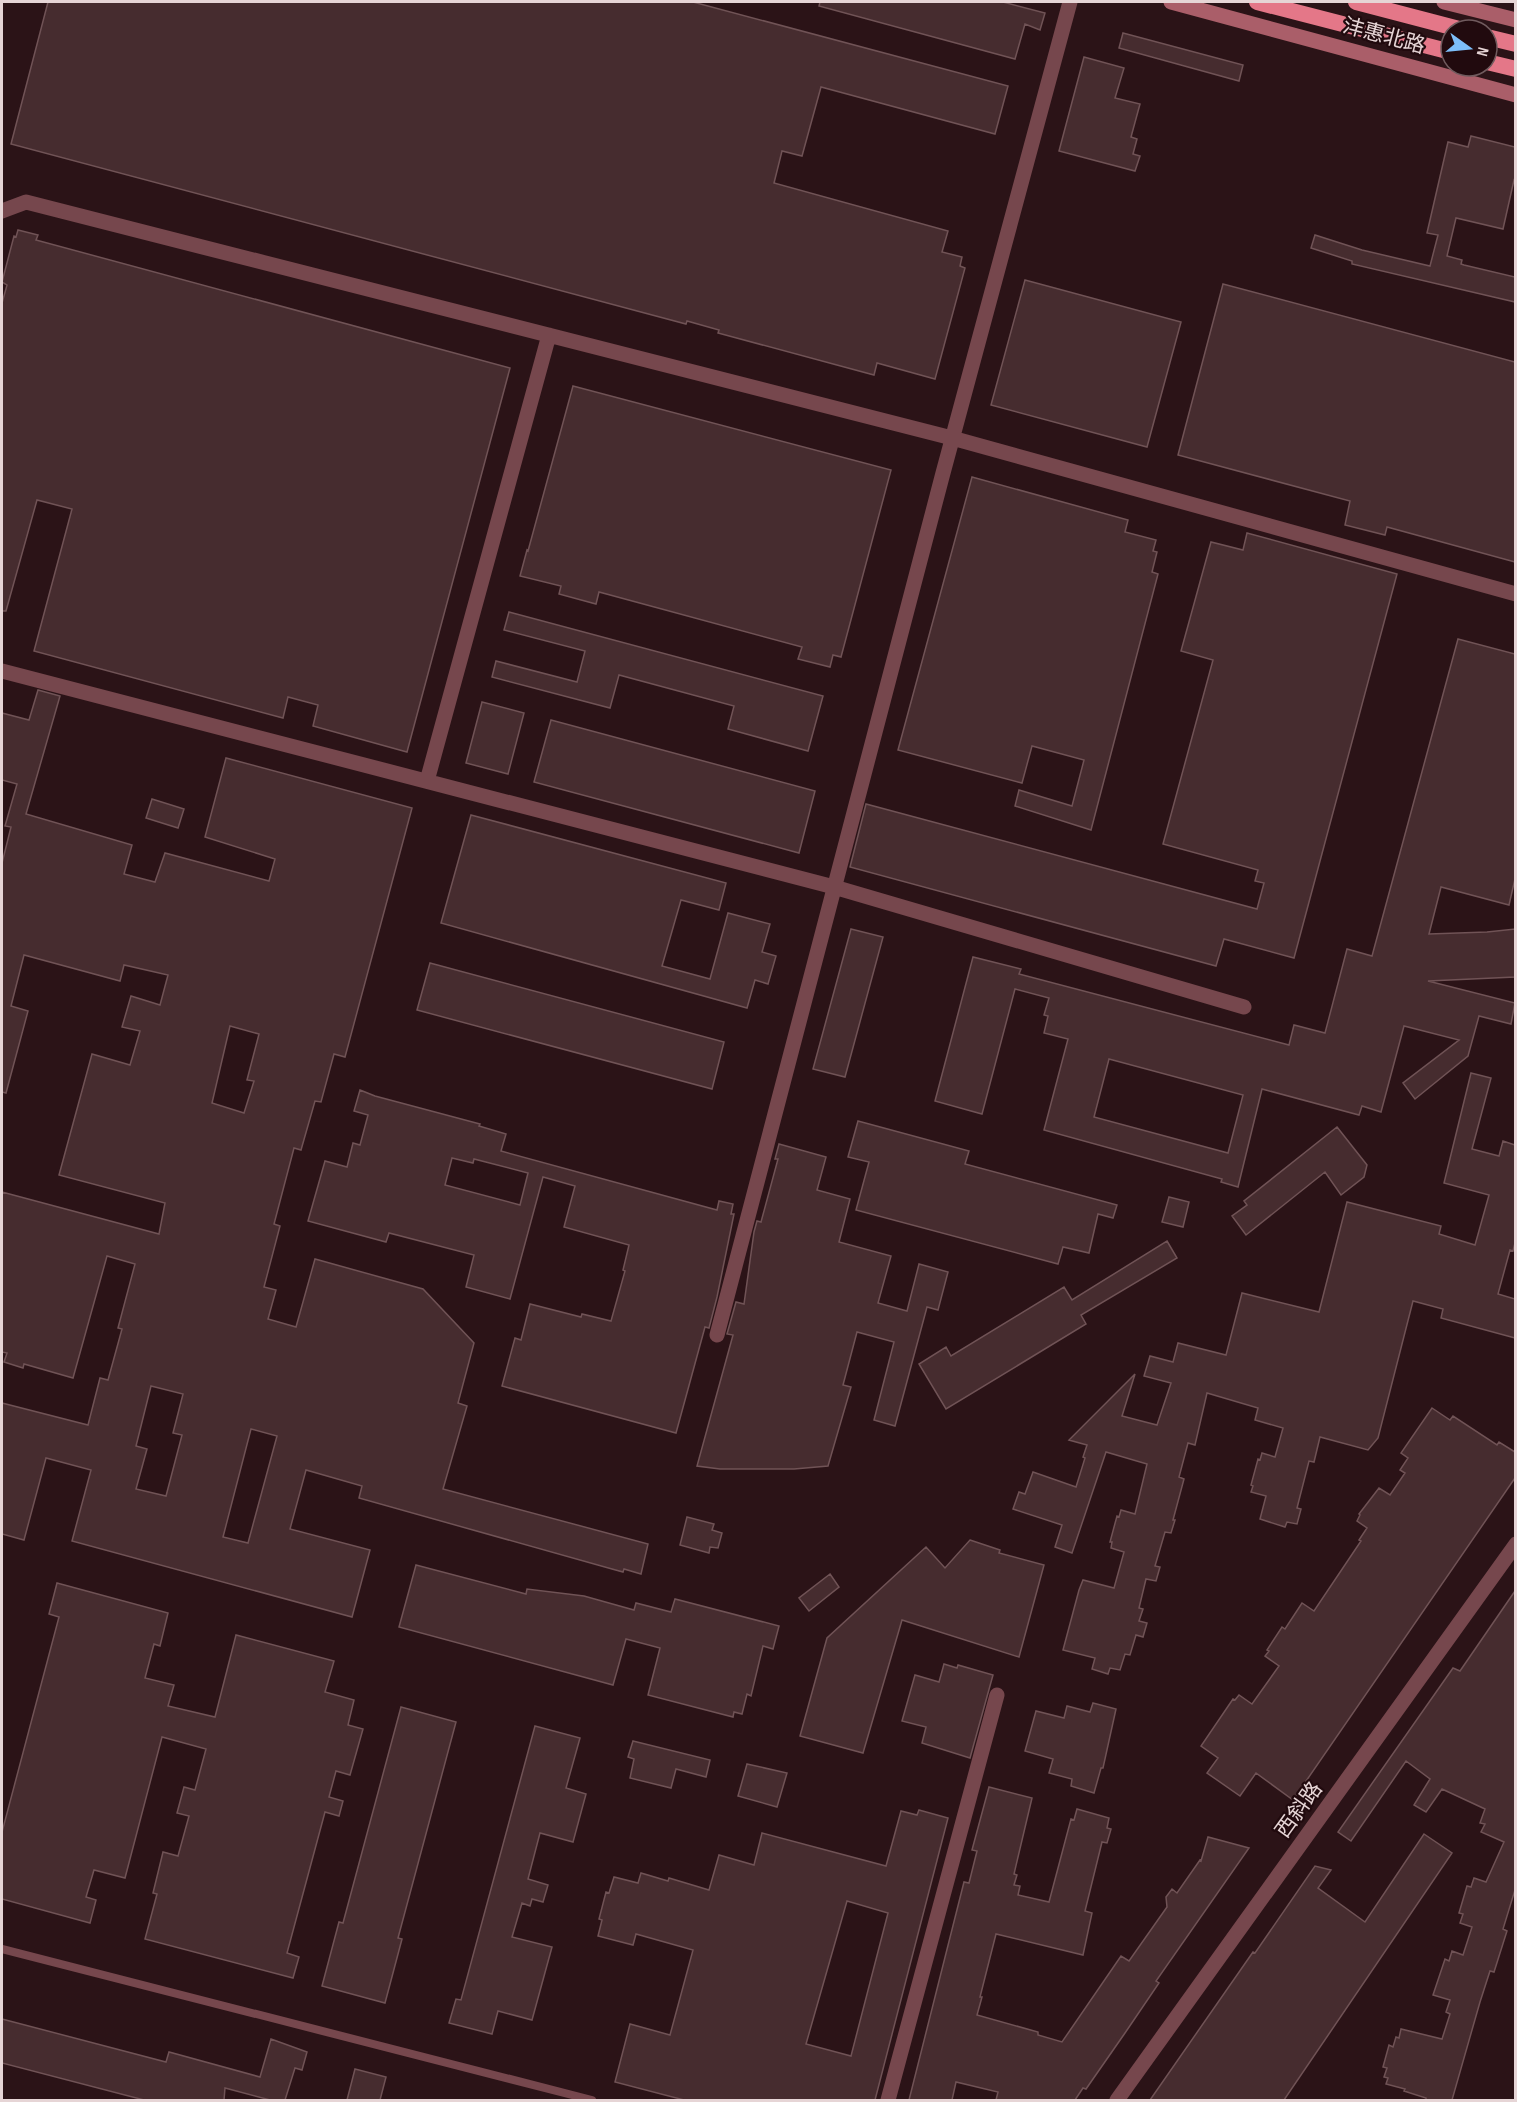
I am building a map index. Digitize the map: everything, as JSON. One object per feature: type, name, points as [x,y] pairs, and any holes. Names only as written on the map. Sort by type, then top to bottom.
[{"type":"highway","points":[[1257,2],[1439,49]]},
{"type":"highway","points":[[1356,2],[1439,24]]},
{"type":"highway","points":[[1499,40],[1515,44]]},
{"type":"highway","points":[[1499,65],[1515,69]]},
{"type":"main road","name":"沣惠北路","points":[[1171,2],[1515,95]]},
{"type":"main road","points":[[1444,2],[1515,20]]},
{"type":"street","points":[[717,1335],[952,438],[1070,2]]},
{"type":"street","points":[[2,211],[26,202],[952,438],[1515,594]]},
{"type":"street","points":[[427,781],[549,335]]},
{"type":"street","points":[[2,671],[834,887],[1244,1007]]},
{"type":"street","name":"西斜路","points":[[1117,2100],[1515,1544]]},
{"type":"street","points":[[888,2100],[997,1695]]},
{"type":"lane","points":[[2,1949],[592,2100]]},
{"type":"building","points":[[48,2],[693,2],[1008,86],[995,134],[821,87],[802,156],[782,151],[774,183],[948,231],[942,252],[962,257],[960,266],[965,268],[935,379],[877,363],[874,375],[718,333],[719,330],[687,321],[686,324],[11,144]]},
{"type":"building","points":[[820,2],[1003,2],[1045,13],[1040,30],[1025,24],[1015,59],[819,6]]},
{"type":"building","points":[[1123,33],[1243,65],[1239,81],[1119,48]]},
{"type":"building","points":[[1084,57],[1124,68],[1115,98],[1140,104],[1131,137],[1137,139],[1133,154],[1140,156],[1135,171],[1059,151]]},
{"type":"building","points":[[1471,136],[1515,147],[1515,181],[1503,229],[1456,218],[1447,256],[1462,260],[1461,264],[1464,265],[1515,277],[1515,302],[1352,264],[1352,261],[1311,248],[1315,235],[1362,250],[1430,266],[1438,235],[1427,233],[1448,142],[1468,147]]},
{"type":"building","points":[[18,230],[38,235],[36,240],[510,368],[407,752],[313,726],[318,705],[288,697],[283,718],[34,651],[72,509],[37,500],[6,611],[2,611],[2,303],[7,285],[2,282],[14,236],[16,237]]},
{"type":"building","points":[[1025,280],[1181,322],[1147,447],[991,405]]},
{"type":"building","points":[[1223,284],[1515,362],[1515,562],[1387,527],[1385,535],[1345,525],[1350,501],[1178,455]]},
{"type":"building","points":[[573,386],[891,470],[841,657],[833,655],[830,667],[798,659],[802,647],[599,592],[596,604],[559,594],[561,586],[520,576]]},
{"type":"building","points":[[972,477],[1128,520],[1125,532],[1156,540],[1153,551],[1157,552],[1152,572],[1158,574],[1091,830],[1015,806],[1019,790],[1072,806],[1084,760],[1032,746],[1022,783],[898,750]]},
{"type":"building","points":[[1247,533],[1397,574],[1294,958],[1224,939],[1216,966],[850,867],[866,804],[1257,909],[1264,883],[1255,881],[1258,870],[1163,844],[1213,660],[1181,651],[1211,542],[1243,550]]},
{"type":"building","points":[[509,612],[823,696],[808,751],[728,729],[734,706],[619,675],[610,708],[492,677],[496,661],[577,682],[585,651],[504,630]]},
{"type":"building","points":[[1458,639],[1515,654],[1515,879],[1509,905],[1441,887],[1429,934],[1515,929],[1515,977],[1428,981],[1515,1003],[1511,1024],[1479,1016],[1468,1056],[1415,1099],[1403,1083],[1459,1040],[1404,1026],[1381,1112],[1362,1106],[1359,1115],[1262,1089],[1238,1187],[1221,1182],[1222,1179],[1044,1130],[1068,1039],[1044,1033],[1048,1016],[1044,1015],[1049,998],[1015,989],[982,1114],[935,1101],[973,957],[1021,969],[1019,974],[1289,1045],[1294,1025],[1325,1033],[1347,949],[1372,956]],"holes":[[[1109,1059],[1243,1095],[1228,1153],[1094,1117]]]},
{"type":"building","points":[[38,690],[60,696],[26,814],[132,845],[124,874],[155,882],[165,853],[269,881],[275,859],[205,837],[226,758],[412,808],[345,1057],[334,1054],[321,1102],[315,1101],[301,1150],[294,1148],[274,1224],[280,1226],[264,1287],[276,1290],[268,1319],[296,1327],[315,1259],[423,1289],[474,1343],[458,1403],[467,1406],[443,1489],[648,1544],[641,1574],[624,1569],[623,1572],[359,1498],[362,1486],[306,1470],[290,1529],[370,1550],[352,1617],[72,1541],[91,1470],[46,1458],[24,1540],[2,1534],[2,1403],[88,1425],[100,1378],[108,1380],[122,1329],[118,1328],[135,1264],[107,1256],[73,1378],[24,1364],[23,1368],[4,1362],[7,1353],[2,1352],[2,1192],[159,1234],[165,1203],[59,1175],[92,1054],[130,1065],[140,1031],[122,1027],[131,996],[160,1005],[168,975],[124,965],[120,981],[24,955],[11,1006],[28,1011],[6,1093],[2,1092],[2,863],[11,827],[5,826],[17,784],[2,780],[2,713],[29,720]],"holes":[[[230,1026],[259,1034],[247,1080],[254,1081],[244,1113],[212,1103]],[[151,1386],[183,1394],[173,1433],[182,1435],[166,1496],[136,1489],[147,1449],[136,1446]],[[251,1429],[277,1436],[248,1543],[223,1537]]]},
{"type":"building","points":[[482,702],[524,713],[508,774],[466,763]]},
{"type":"building","points":[[551,720],[815,791],[799,853],[534,782]]},
{"type":"building","points":[[152,799],[184,809],[178,828],[146,818]]},
{"type":"building","points":[[471,815],[726,883],[719,910],[681,900],[662,966],[710,979],[728,913],[770,924],[762,952],[776,956],[768,984],[755,980],[747,1008],[441,923]]},
{"type":"building","points":[[851,929],[883,937],[845,1077],[813,1069]]},
{"type":"building","points":[[430,963],[724,1042],[712,1089],[417,1010]]},
{"type":"building","points":[[1471,1073],[1491,1078],[1472,1149],[1499,1156],[1503,1141],[1515,1145],[1515,1243],[1513,1251],[1510,1250],[1498,1294],[1515,1299],[1515,1338],[1441,1318],[1443,1309],[1413,1301],[1378,1438],[1368,1450],[1320,1437],[1314,1462],[1309,1461],[1297,1508],[1301,1509],[1297,1524],[1287,1522],[1285,1527],[1260,1519],[1266,1496],[1251,1492],[1258,1459],[1260,1460],[1262,1453],[1275,1457],[1283,1428],[1255,1420],[1258,1408],[1207,1393],[1195,1445],[1188,1443],[1179,1477],[1184,1479],[1173,1520],[1175,1520],[1171,1533],[1165,1532],[1155,1566],[1160,1567],[1156,1581],[1146,1579],[1139,1608],[1143,1609],[1139,1621],[1147,1623],[1143,1637],[1136,1635],[1130,1655],[1125,1654],[1120,1670],[1110,1668],[1108,1674],[1092,1669],[1095,1658],[1063,1650],[1083,1580],[1114,1588],[1124,1552],[1111,1548],[1112,1542],[1110,1542],[1117,1516],[1119,1517],[1121,1510],[1135,1514],[1147,1464],[1106,1452],[1072,1553],[1055,1547],[1062,1525],[1013,1509],[1019,1492],[1025,1494],[1033,1472],[1076,1487],[1087,1445],[1069,1440],[1135,1374],[1122,1416],[1157,1425],[1171,1383],[1144,1376],[1150,1356],[1173,1362],[1178,1343],[1226,1355],[1242,1293],[1319,1312],[1347,1202],[1441,1226],[1439,1234],[1475,1245],[1489,1195],[1444,1183]]},
{"type":"building","points":[[360,1090],[480,1124],[479,1126],[506,1134],[501,1151],[717,1210],[719,1201],[733,1204],[731,1214],[734,1214],[717,1297],[709,1328],[705,1327],[676,1433],[502,1386],[515,1338],[521,1340],[530,1304],[581,1317],[582,1314],[611,1321],[625,1271],[623,1270],[629,1245],[564,1227],[575,1186],[543,1177],[510,1299],[466,1287],[474,1255],[389,1233],[386,1242],[308,1221],[325,1161],[347,1167],[353,1143],[360,1145],[368,1115],[354,1111]],"holes":[[[452,1158],[473,1163],[474,1159],[528,1173],[520,1205],[445,1185]]]},
{"type":"building","points":[[858,1121],[969,1151],[965,1164],[1117,1205],[1113,1218],[1098,1214],[1089,1253],[1063,1247],[1058,1264],[856,1210],[869,1162],[848,1157]]},
{"type":"building","points":[[1337,1127],[1367,1165],[1364,1177],[1341,1195],[1325,1172],[1246,1235],[1232,1216],[1247,1205],[1244,1201]]},
{"type":"building","points":[[779,1144],[826,1157],[817,1190],[850,1199],[839,1242],[891,1256],[878,1303],[907,1311],[919,1264],[948,1272],[938,1310],[927,1307],[895,1426],[874,1420],[894,1342],[857,1332],[843,1385],[851,1387],[828,1466],[794,1469],[720,1469],[697,1466],[733,1335],[727,1334],[736,1302],[744,1304],[754,1232],[757,1221],[761,1222],[778,1159],[775,1159]]},
{"type":"building","points":[[1169,1197],[1189,1202],[1183,1227],[1162,1222]]},
{"type":"building","points":[[1167,1241],[1177,1258],[1081,1315],[1086,1324],[946,1409],[919,1364],[946,1347],[951,1356],[1064,1287],[1072,1300]]},
{"type":"building","points":[[1432,1408],[1450,1420],[1453,1416],[1497,1445],[1499,1442],[1515,1452],[1515,1478],[1293,1800],[1256,1773],[1240,1796],[1207,1773],[1218,1758],[1201,1746],[1233,1699],[1235,1700],[1239,1695],[1252,1704],[1279,1666],[1265,1656],[1269,1651],[1267,1650],[1282,1627],[1285,1629],[1302,1603],[1314,1611],[1361,1541],[1359,1540],[1367,1528],[1357,1521],[1359,1514],[1379,1488],[1390,1495],[1405,1473],[1400,1470],[1408,1458],[1401,1453]]},
{"type":"building","points":[[687,1517],[714,1524],[712,1530],[722,1533],[718,1548],[710,1547],[709,1553],[680,1545]]},
{"type":"building","points":[[970,1540],[1000,1550],[999,1553],[1044,1565],[1019,1657],[902,1620],[863,1753],[800,1736],[827,1638],[926,1547],[945,1568]]},
{"type":"building","points":[[416,1565],[526,1594],[527,1589],[584,1596],[634,1610],[636,1603],[671,1612],[675,1599],[779,1626],[773,1649],[763,1646],[751,1696],[747,1694],[742,1714],[734,1712],[733,1717],[648,1695],[660,1648],[626,1639],[613,1685],[399,1627]]},
{"type":"building","points":[[830,1574],[839,1587],[809,1611],[799,1598]]},
{"type":"building","points":[[57,1583],[168,1613],[160,1646],[154,1644],[145,1678],[174,1685],[168,1706],[215,1717],[236,1635],[334,1661],[325,1692],[354,1700],[348,1725],[363,1729],[350,1775],[336,1771],[329,1797],[343,1801],[339,1816],[325,1812],[287,1953],[299,1957],[293,1978],[145,1939],[157,1894],[153,1893],[163,1852],[178,1856],[189,1816],[177,1813],[184,1787],[195,1790],[206,1749],[162,1737],[125,1878],[94,1870],[86,1897],[96,1900],[90,1923],[2,1899],[2,1832],[59,1617],[49,1614]]},
{"type":"building","points":[[1515,1591],[1515,1890],[1503,1929],[1507,1931],[1494,1972],[1490,1971],[1452,2100],[1426,2100],[1426,2098],[1404,2091],[1405,2089],[1386,2084],[1388,2078],[1384,2077],[1387,2068],[1383,2067],[1389,2045],[1393,2047],[1396,2037],[1399,2038],[1401,2029],[1442,2039],[1450,2014],[1446,2012],[1450,2000],[1433,1995],[1445,1959],[1449,1961],[1452,1951],[1463,1955],[1472,1927],[1460,1923],[1463,1914],[1459,1913],[1467,1886],[1471,1887],[1474,1878],[1486,1882],[1504,1842],[1481,1832],[1485,1824],[1480,1823],[1485,1809],[1442,1789],[1426,1812],[1414,1805],[1430,1779],[1406,1761],[1351,1841],[1338,1832],[1453,1668],[1460,1671]]},
{"type":"building","points":[[944,1664],[957,1668],[958,1665],[993,1675],[970,1758],[922,1743],[926,1727],[902,1721],[915,1675],[939,1682]]},
{"type":"building","points":[[1093,1703],[1116,1709],[1103,1768],[1101,1768],[1094,1793],[1071,1786],[1072,1779],[1049,1773],[1053,1759],[1025,1751],[1036,1711],[1064,1718],[1067,1706],[1090,1712]]},
{"type":"building","points":[[401,1707],[456,1722],[398,1938],[402,1939],[385,2003],[322,1986],[339,1922],[343,1923]]},
{"type":"building","points":[[535,1726],[580,1738],[566,1788],[586,1794],[573,1842],[540,1833],[528,1879],[548,1885],[543,1902],[532,1899],[530,1906],[522,1903],[512,1937],[552,1947],[532,2020],[498,2011],[492,2034],[449,2023],[456,1999],[461,2000]]},
{"type":"building","points":[[633,1741],[710,1760],[706,1777],[676,1769],[671,1788],[630,1778],[634,1759],[628,1757]]},
{"type":"building","points":[[747,1764],[787,1773],[777,1807],[738,1796]]},
{"type":"building","points":[[989,1787],[1032,1798],[1014,1874],[1017,1875],[1014,1885],[1020,1886],[1018,1895],[1049,1902],[1071,1819],[1074,1820],[1077,1809],[1109,1818],[1107,1828],[1111,1829],[1107,1843],[1102,1842],[1085,1911],[1092,1913],[1083,1955],[996,1934],[980,1997],[982,1997],[977,2015],[1038,2032],[1038,2035],[1062,2042],[1121,1956],[1129,1961],[1167,1907],[1166,1897],[1172,1889],[1177,1893],[1201,1861],[1208,1837],[1249,1848],[1156,1981],[1159,1983],[1125,2033],[1086,2089],[1083,2088],[1075,2100],[996,2100],[998,2092],[956,2082],[952,2100],[909,2100],[964,1882],[969,1883],[977,1851],[972,1850]]},
{"type":"building","points":[[919,1810],[948,1818],[875,2100],[684,2100],[615,2082],[630,2024],[670,2035],[693,1950],[636,1934],[633,1945],[598,1936],[602,1920],[599,1919],[606,1892],[609,1893],[614,1877],[638,1883],[641,1873],[668,1881],[669,1878],[709,1890],[719,1855],[754,1865],[762,1833],[886,1866],[901,1811],[917,1815]],"holes":[[[847,1901],[888,1913],[851,2056],[806,2044]]]},
{"type":"building","points":[[1424,1834],[1452,1853],[1284,2100],[1150,2100],[1315,1866],[1331,1870],[1318,1888],[1365,1922]]},
{"type":"building","points":[[2,2019],[166,2062],[169,2052],[260,2077],[271,2039],[307,2052],[302,2070],[295,2068],[285,2100],[270,2100],[225,2088],[224,2100],[144,2100],[2,2063]]},
{"type":"building","points":[[355,2069],[386,2077],[380,2100],[347,2100]]}]
